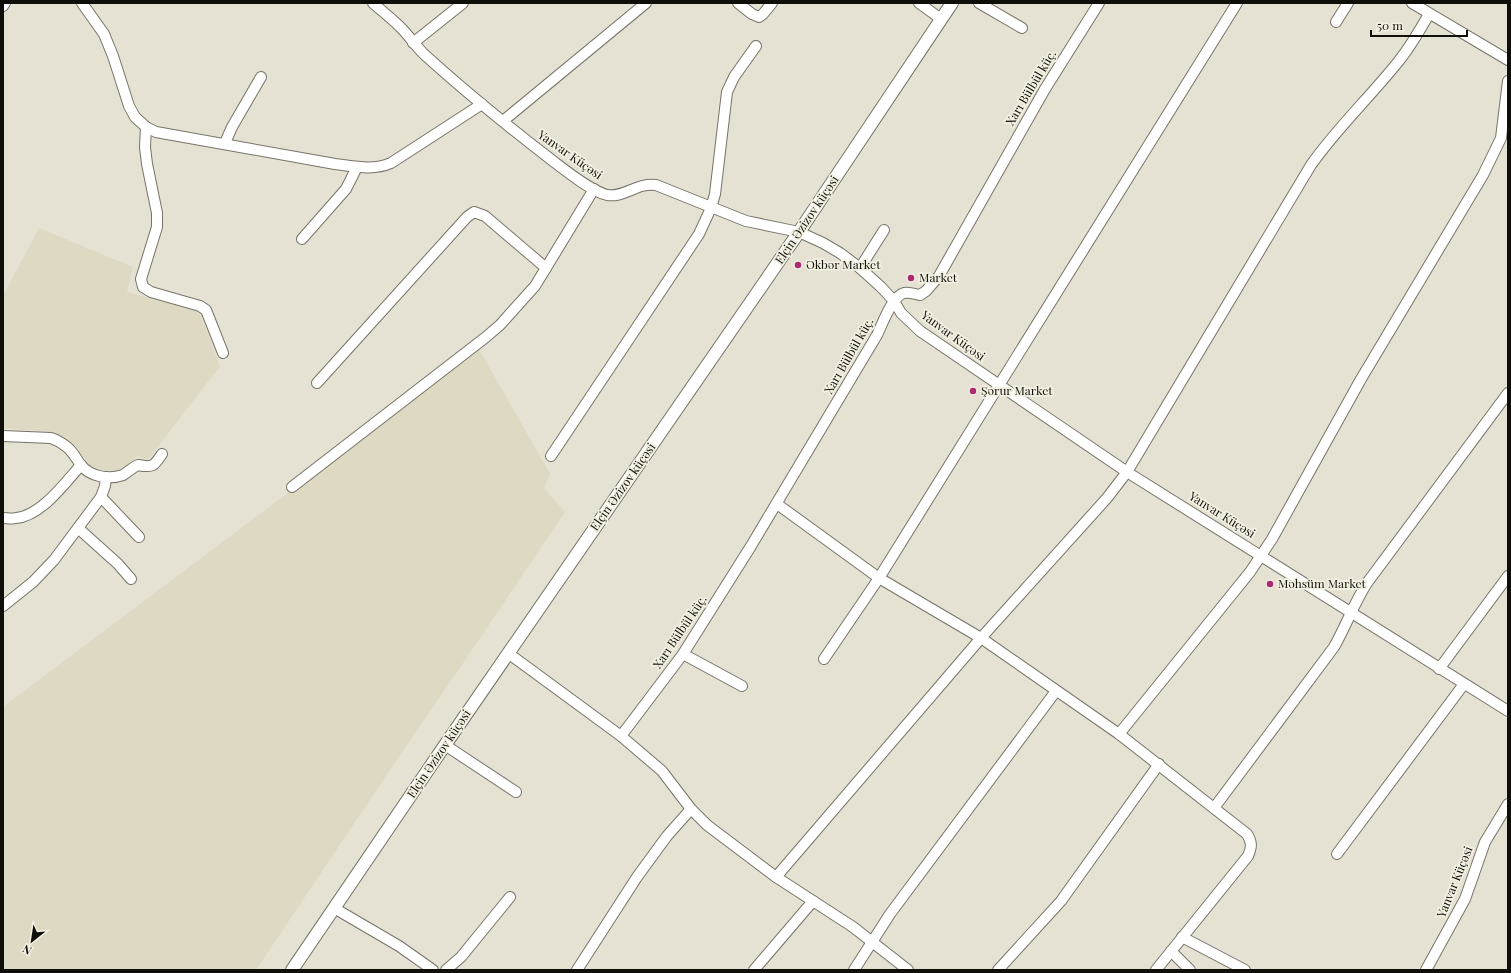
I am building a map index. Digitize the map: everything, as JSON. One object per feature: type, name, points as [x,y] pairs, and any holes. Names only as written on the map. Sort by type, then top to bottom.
[{"type":"street","points":[[82,3],[104,34],[113,56],[129,106],[135,117],[146,127],[156,132],[357,167],[376,167],[391,163],[482,104]]},
{"type":"street","name":"Yanvar Küçəsi","points":[[372,3],[397,23],[413,43],[427,57],[482,104],[574,176],[594,189],[606,194],[615,195],[648,184],[656,185],[746,221],[799,232],[823,243],[860,268],[894,301],[901,313],[920,331],[1127,472],[1508,711]]},
{"type":"street","points":[[413,43],[463,3]]},
{"type":"street","points":[[503,121],[646,3]]},
{"type":"street","points":[[738,3],[752,14],[759,17],[772,3]]},
{"type":"street","points":[[919,3],[941,19]]},
{"type":"street","name":"Elçin Əzizov küçəsi","points":[[292,970],[508,653],[799,232],[952,3]]},
{"type":"street","points":[[980,3],[1022,28]]},
{"type":"street","name":"Xarı Bülbül küç.","points":[[621,736],[683,654],[777,504],[877,335],[894,301],[906,292],[920,295],[926,291],[939,276],[1045,89],[1099,3]]},
{"type":"street","points":[[824,659],[879,578],[998,384],[1237,3]]},
{"type":"street","points":[[1336,22],[1348,3]]},
{"type":"street","points":[[1412,3],[1508,60]]},
{"type":"street","points":[[776,877],[980,638],[1106,498],[1127,472],[1311,165],[1324,146],[1398,62],[1430,14]]},
{"type":"street","points":[[551,456],[699,234],[711,208],[716,189],[727,92],[734,77],[756,46]]},
{"type":"street","points":[[225,143],[232,127],[261,77]]},
{"type":"street","points":[[1119,734],[1250,572],[1272,539],[1361,379],[1484,175],[1501,138],[1504,126],[1508,81]]},
{"type":"street","points":[[146,127],[145,147],[157,213],[157,227],[141,279],[143,287],[151,292],[200,306],[206,310],[223,353]]},
{"type":"street","points":[[302,239],[346,189],[357,167]]},
{"type":"street","points":[[292,487],[486,338],[500,325],[535,286],[594,189]]},
{"type":"street","points":[[317,383],[467,217],[474,212],[485,216],[546,268]]},
{"type":"street","points":[[860,268],[884,230]]},
{"type":"street","points":[[1214,808],[1334,647],[1344,629],[1359,595],[1367,583],[1508,392]]},
{"type":"street","points":[[3,436],[51,438],[57,440],[74,453],[81,465],[89,472],[106,477],[125,474],[138,465],[150,467],[155,464],[162,454]]},
{"type":"street","points":[[3,518],[27,516],[38,509],[46,503],[81,465]]},
{"type":"street","points":[[3,606],[33,582],[54,560],[101,497],[105,486],[106,477]]},
{"type":"street","points":[[101,497],[139,537]]},
{"type":"street","points":[[777,504],[879,578],[980,638],[1119,734],[1247,834],[1251,841],[1251,849],[1248,856],[1156,970]]},
{"type":"street","points":[[78,528],[118,564],[131,579]]},
{"type":"street","points":[[1439,668],[1508,576]]},
{"type":"street","points":[[508,653],[621,736],[662,771],[691,809],[706,825],[776,877],[853,927],[908,970]]},
{"type":"street","points":[[683,654],[742,686]]},
{"type":"street","points":[[1338,854],[1464,684]]},
{"type":"street","points":[[854,970],[890,914],[1056,691]]},
{"type":"street","points":[[445,745],[516,792]]},
{"type":"street","points":[[998,970],[1061,901],[1159,764]]},
{"type":"street","name":"Yanvar Küçəsi","points":[[1426,970],[1462,905],[1485,842],[1508,804]]},
{"type":"street","points":[[577,970],[637,877],[667,836],[691,809]]},
{"type":"street","points":[[446,970],[461,957],[510,897]]},
{"type":"street","points":[[754,970],[813,901]]},
{"type":"street","points":[[334,908],[399,946],[433,970]]},
{"type":"street","points":[[1182,937],[1245,970]]},
{"type":"street","points":[[1171,951],[1190,970]]},
{"type":"shaded area","points":[[39,228],[133,267],[127,292],[199,311],[220,366],[147,461],[138,455],[129,464],[118,470],[107,471],[90,466],[76,446],[54,432],[3,428],[3,296]]},
{"type":"shaded area","points":[[479,349],[550,474],[544,488],[565,512],[256,970],[3,970],[3,707]]},
{"type":"place","name":"Əkbər Market","points":[[798,265]]},
{"type":"place","name":"Market","points":[[911,278]]},
{"type":"place","name":"Şərur Market","points":[[973,391]]},
{"type":"place","name":"Məhsüm Market","points":[[1270,584]]}]
